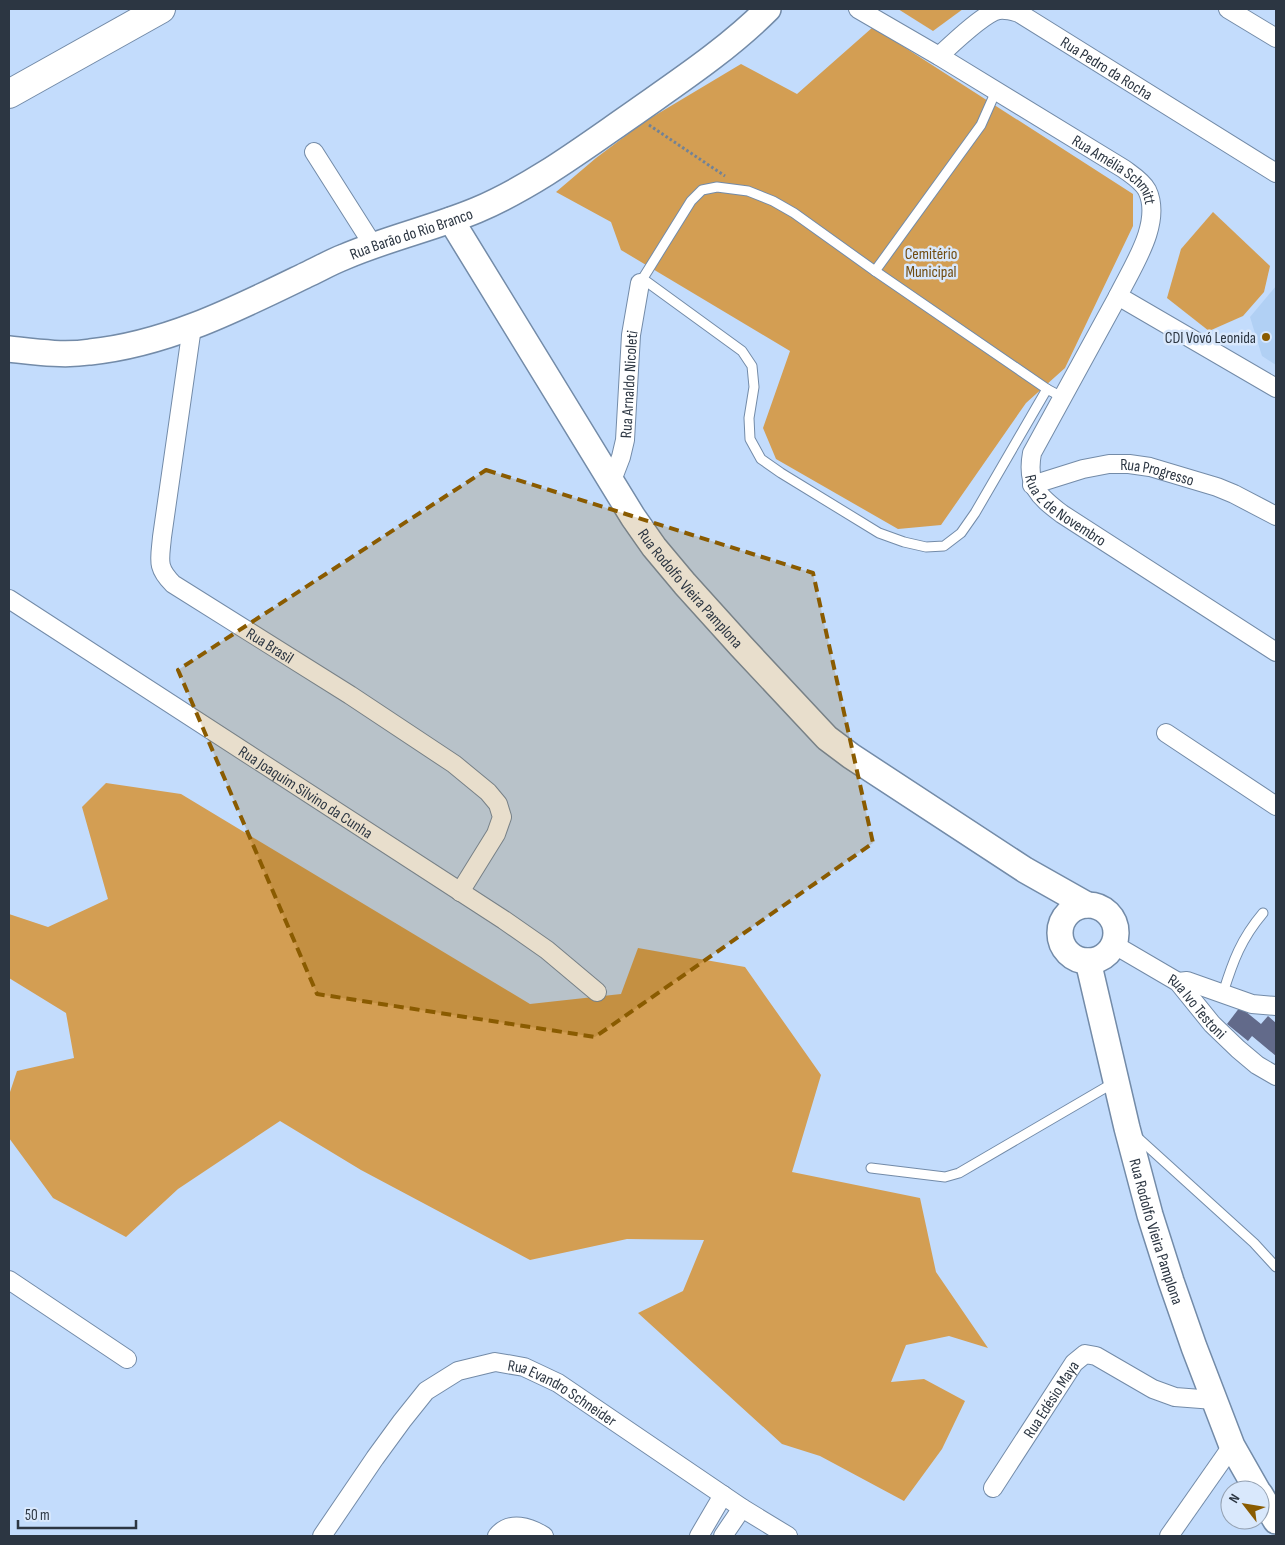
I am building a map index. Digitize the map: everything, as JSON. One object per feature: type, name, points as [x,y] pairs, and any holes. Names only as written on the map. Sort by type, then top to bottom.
[{"type":"main road","points":[[13,88],[161,9]]},
{"type":"street","name":"Rua Barão do Rio Branco","points":[[9,349],[53,354],[89,353],[168,336],[234,310],[343,257],[373,245],[451,220],[495,202],[536,180],[704,64],[768,9]]},
{"type":"street","name":"Rua Amélia Schmitt","points":[[858,9],[996,91],[1138,179],[1146,190],[1151,205],[1151,220],[1147,239],[1118,296]]},
{"type":"street","name":"Rua Pedro da Rocha","points":[[938,56],[987,15],[997,10],[1008,9],[1019,13],[1276,172]]},
{"type":"street","points":[[1228,9],[1276,38]]},
{"type":"street","points":[[314,152],[373,245]]},
{"type":"street","name":"Rua Rodolfo Vieira Pamplona","points":[[451,220],[611,483],[654,547],[685,584],[827,738],[851,756],[1025,870],[1087,905]]},
{"type":"street","name":"Rua Arnaldo Nicoleti","points":[[611,483],[625,440],[630,344],[642,281]]},
{"type":"street","points":[[1118,296],[1276,388]]},
{"type":"street","name":"Rua 2 de Novembro","points":[[1118,296],[1054,393],[1032,453],[1030,465],[1032,485],[1048,504],[1062,514],[1276,652]]},
{"type":"street","name":"Rua Brasil","points":[[192,327],[162,537],[160,562],[163,574],[173,584],[350,695],[454,764],[488,792],[498,804],[502,817],[496,834],[460,892]]},
{"type":"street","name":"Rua Progresso","points":[[1032,485],[1083,469],[1109,464],[1129,464],[1150,467],[1217,487],[1276,516]]},
{"type":"street","name":"Rua Joaquim Silvino da Cunha","points":[[9,599],[460,892],[546,950],[597,992]]},
{"type":"street","points":[[1166,733],[1276,806]]},
{"type":"street","name":"Rua Rodolfo Vieira Pamplona","points":[[1025,870],[1062,922]]},
{"type":"street","points":[[1087,905],[1102,909],[1113,921],[1115,929],[1113,944],[1103,956],[1088,961],[1080,960],[1067,952],[1060,937],[1062,922],[1066,915],[1072,910],[1087,905]]},
{"type":"street","name":"Rua Ivo Testoni","points":[[1113,944],[1178,982],[1212,1024],[1238,1049],[1257,1065],[1276,1076]]},
{"type":"street","name":"Rua Rodolfo Vieira Pamplona","points":[[1088,961],[1115,1082],[1150,1215],[1171,1281],[1214,1400],[1232,1446],[1252,1480]]},
{"type":"street","points":[[1178,982],[1187,981],[1252,1004],[1276,1006]]},
{"type":"street","points":[[9,1280],[127,1359]]},
{"type":"street","name":"Rua Edésio Maya","points":[[993,1488],[1074,1363],[1085,1354],[1096,1356],[1153,1389],[1175,1397],[1214,1400]]},
{"type":"street","name":"Rua Evandro Schneider","points":[[322,1536],[386,1443],[426,1392],[458,1371],[495,1362],[524,1367],[558,1383],[742,1508],[788,1536]]},
{"type":"street","points":[[1169,1536],[1232,1446]]},
{"type":"street","points":[[699,1536],[723,1495]]},
{"type":"street","points":[[723,1536],[742,1508]]},
{"type":"street","points":[[504,1532],[523,1526],[544,1536]]},
{"type":"lane","points":[[875,271],[981,125],[996,91]]},
{"type":"lane","points":[[717,187],[748,191],[773,201],[794,213],[875,271],[1054,393],[961,533],[944,546],[926,547],[879,533],[761,459],[750,438],[748,418],[754,387],[752,366],[742,351],[642,281],[691,201],[702,190],[717,187]]},
{"type":"lane","points":[[1223,993],[1233,962],[1244,938],[1263,913]]},
{"type":"lane","points":[[872,1168],[945,1177],[959,1173],[1115,1082]]},
{"type":"lane","points":[[1127,1128],[1254,1243],[1276,1267]]},
{"type":"path","points":[[631,115],[748,191]]},
{"type":"highlighted area","points":[[486,470],[813,573],[873,843],[595,1037],[317,994],[178,670]]},
{"type":"shaded area","name":"CDI Vovó Leonida","points":[[1276,286],[1276,365],[1262,356],[1250,317]]},
{"type":"green space","points":[[898,9],[963,9],[933,31]]},
{"type":"green space","name":"Cemitério Municipal","points":[[873,27],[1133,194],[1133,226],[1065,368],[1026,403],[941,525],[898,529],[776,459],[763,428],[790,351],[621,250],[611,222],[556,192],[596,158],[644,122],[741,64],[797,94]]},
{"type":"green space","points":[[1213,212],[1270,266],[1264,292],[1243,316],[1209,331],[1167,298],[1181,249]]},
{"type":"green space","points":[[106,783],[181,794],[530,1004],[621,994],[638,948],[745,967],[821,1075],[792,1172],[920,1198],[936,1272],[988,1348],[949,1336],[906,1345],[891,1382],[924,1379],[965,1401],[942,1449],[904,1501],[820,1456],[782,1444],[638,1313],[683,1291],[704,1240],[627,1239],[530,1260],[361,1170],[280,1121],[178,1189],[126,1237],[53,1198],[9,1138],[9,1095],[17,1071],[74,1058],[66,1013],[9,978],[9,914],[48,927],[108,899],[82,807]]},
{"type":"building","points":[[1240,1007],[1261,1024],[1268,1016],[1276,1023],[1276,1056],[1252,1036],[1248,1041],[1227,1024]]},
{"type":"place","name":"CDI Vovó Leonida","points":[[1266,337]]}]
